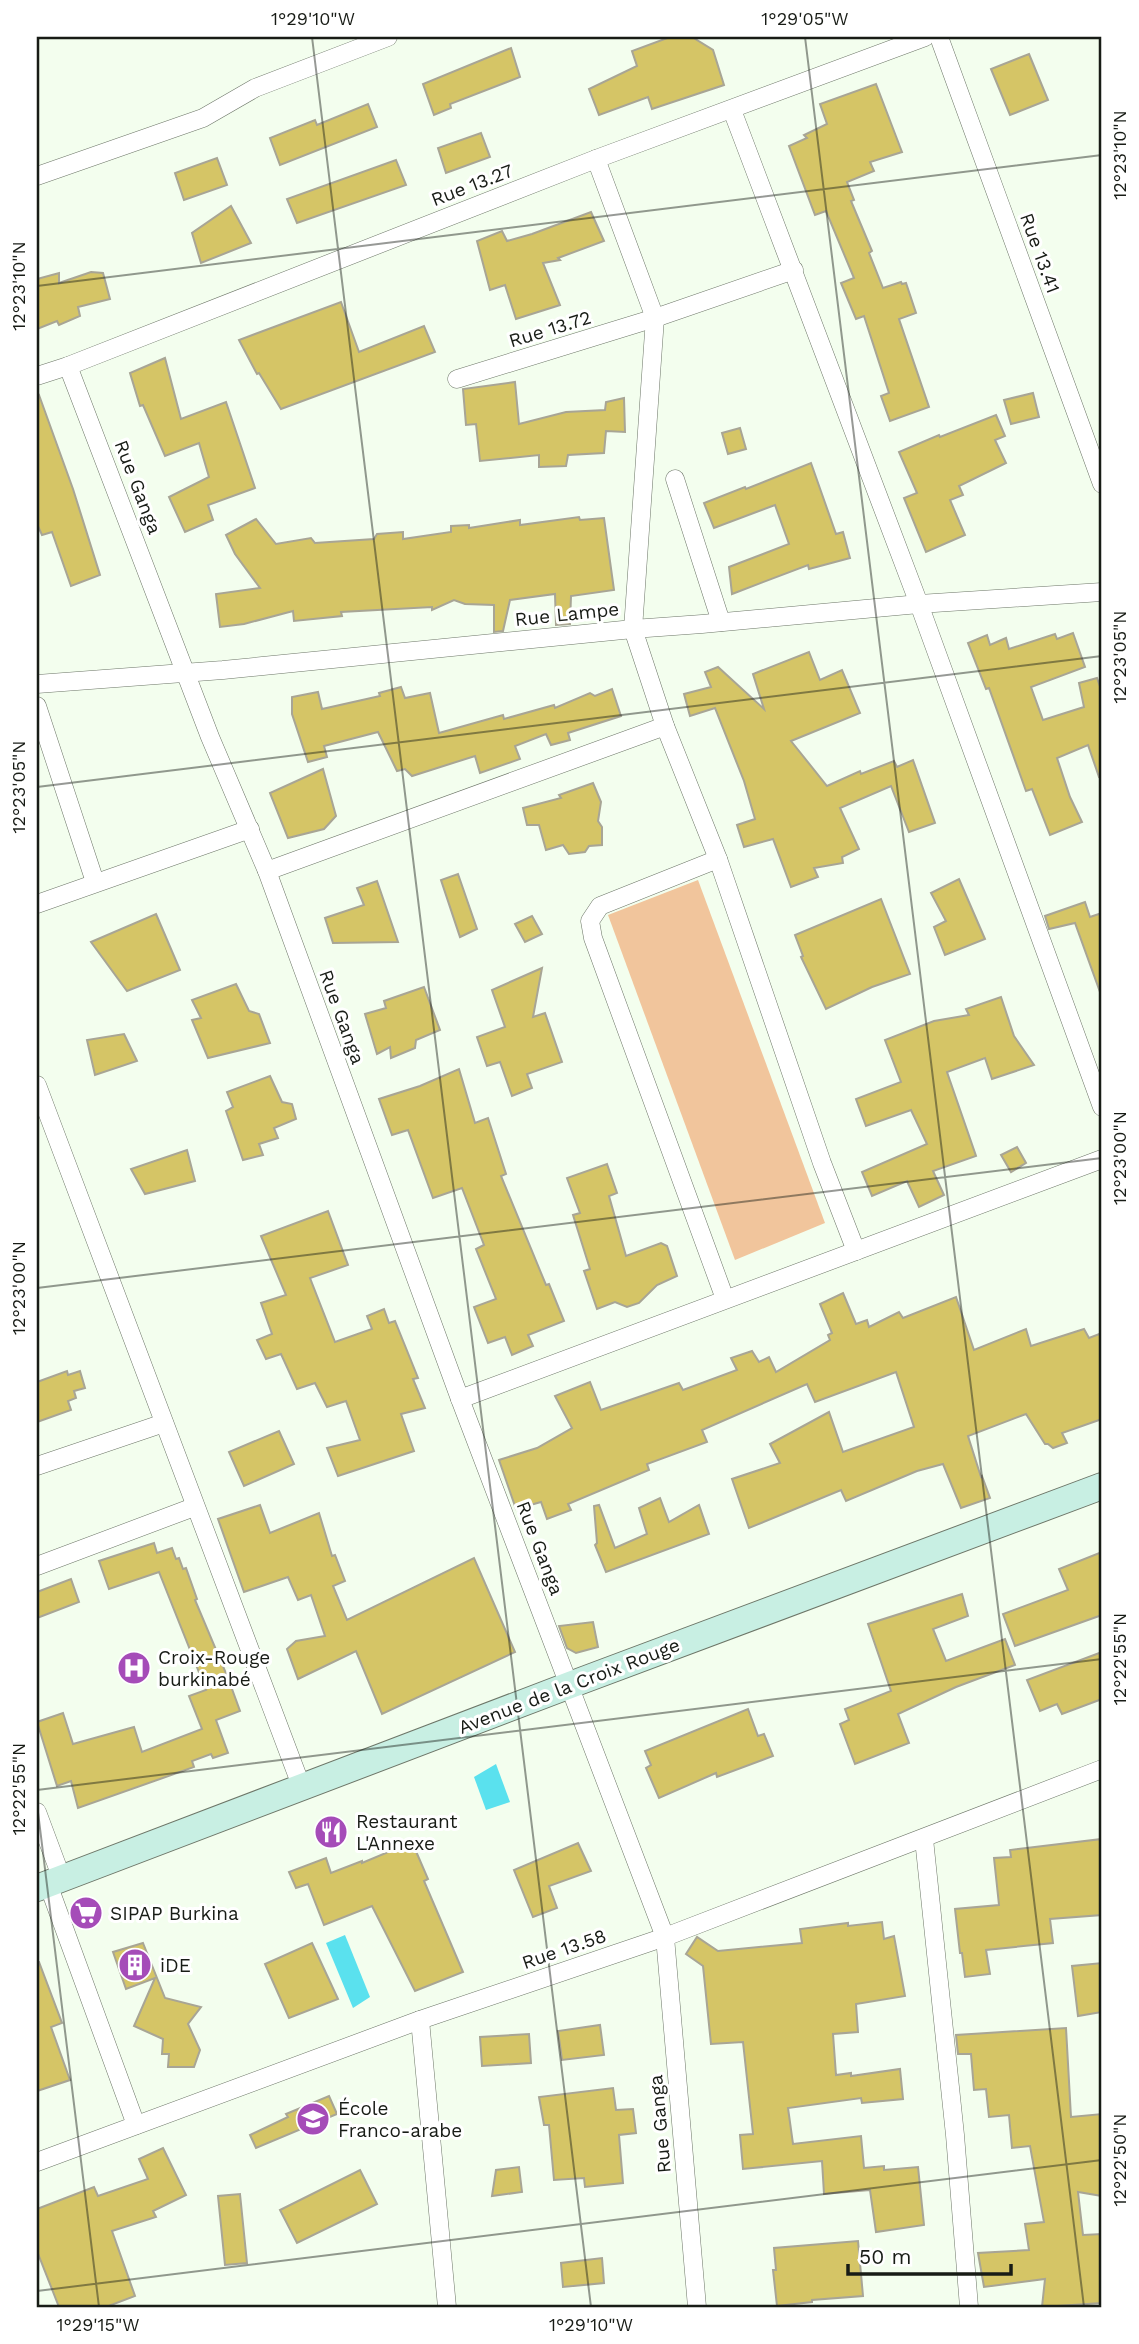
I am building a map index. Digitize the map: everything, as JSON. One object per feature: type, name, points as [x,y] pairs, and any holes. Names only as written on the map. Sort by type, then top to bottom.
[{"type":"street","points":[[37,176],[203,118],[255,89],[388,37]]},
{"type":"street","name":"Rue 13.27","points":[[37,376],[596,159],[925,37]]},
{"type":"street","name":"Rue 13.41","points":[[939,37],[1102,484]]},
{"type":"street","points":[[732,110],[919,604],[1102,1107]]},
{"type":"street","points":[[596,159],[654,318],[633,629],[665,726],[718,859],[822,1163],[856,1251]]},
{"type":"street","name":"Rue 13.72","points":[[457,380],[654,318],[794,270]]},
{"type":"street","name":"Rue Ganga","points":[[68,366],[187,671],[210,737],[267,871],[460,1399],[665,1937],[697,2307]]},
{"type":"street","points":[[675,479],[721,622]]},
{"type":"street","name":"Rue Lampe","points":[[37,684],[223,670],[633,629],[919,604],[1102,592]]},
{"type":"street","points":[[37,706],[95,882]]},
{"type":"street","points":[[267,871],[665,726]]},
{"type":"street","points":[[37,904],[250,829]]},
{"type":"street","points":[[718,859],[600,906],[590,921],[593,938],[725,1298]]},
{"type":"street","points":[[37,1085],[302,1788]]},
{"type":"street","points":[[460,1399],[1102,1159]]},
{"type":"street","points":[[37,1466],[164,1423]]},
{"type":"street","name":"Avenue de la Croix Rouge","points":[[49,1884],[1102,1486]]},
{"type":"street","points":[[37,1566],[194,1507]]},
{"type":"street","name":"Rue 13.58","points":[[37,2162],[420,2020],[665,1937],[1102,1769]]},
{"type":"street","points":[[37,1812],[49,1884],[136,2125]]},
{"type":"street","points":[[924,1839],[955,2135],[969,2307]]},
{"type":"street","points":[[420,2020],[447,2307]]},
{"type":"shaded area","points":[[698,880],[825,1223],[735,1260],[608,915]]},
{"type":"water","points":[[496,1764],[510,1802],[486,1810],[474,1777]]},
{"type":"water","points":[[345,1935],[370,1997],[353,2008],[326,1943]]},
{"type":"building","points":[[670,37],[692,37],[713,50],[724,85],[652,109],[648,97],[599,115],[589,89],[637,66],[632,51]]},
{"type":"building","points":[[511,48],[520,77],[450,104],[451,108],[434,115],[423,84]]},
{"type":"building","points":[[1029,54],[1048,100],[1010,115],[991,69]]},
{"type":"building","points":[[876,84],[902,152],[870,162],[874,171],[847,182],[854,200],[851,201],[872,251],[869,253],[883,288],[906,283],[916,313],[899,319],[929,407],[890,421],[881,396],[889,393],[864,316],[856,319],[841,283],[854,278],[826,211],[815,215],[789,146],[827,124],[820,104]]},
{"type":"building","points":[[368,104],[377,127],[280,165],[270,138],[315,120],[317,125]]},
{"type":"building","points":[[481,133],[490,157],[446,173],[438,148]]},
{"type":"building","points":[[217,158],[227,185],[184,200],[175,173]]},
{"type":"building","points":[[396,160],[406,185],[297,223],[287,199]]},
{"type":"building","points":[[231,206],[251,243],[201,263],[192,233]]},
{"type":"building","points":[[591,212],[604,241],[558,258],[560,260],[543,263],[560,305],[516,319],[505,285],[490,290],[477,241],[502,231],[507,241]]},
{"type":"building","points":[[91,272],[103,273],[110,299],[78,307],[80,316],[59,325],[57,321],[37,329],[37,279],[59,273],[59,283]]},
{"type":"building","points":[[341,302],[359,352],[424,326],[435,352],[281,409],[259,373],[257,374],[239,340]]},
{"type":"building","points":[[165,358],[181,419],[226,402],[255,488],[208,505],[213,520],[185,532],[169,497],[209,477],[199,443],[165,456],[143,405],[140,406],[130,373]]},
{"type":"building","points":[[515,382],[519,424],[566,412],[605,410],[606,402],[624,398],[625,432],[606,431],[604,453],[568,455],[566,466],[539,467],[539,455],[480,461],[476,424],[466,425],[463,389]]},
{"type":"building","points":[[1033,393],[1039,417],[1011,424],[1004,400]]},
{"type":"building","points":[[39,395],[100,575],[71,586],[52,532],[42,535],[37,524]]},
{"type":"building","points":[[996,415],[1005,436],[995,440],[1006,463],[959,486],[963,495],[950,500],[965,535],[926,552],[904,498],[917,493],[899,452]]},
{"type":"building","points":[[740,428],[746,449],[728,454],[722,433]]},
{"type":"building","points":[[811,463],[836,534],[843,532],[850,558],[809,569],[808,565],[732,594],[729,567],[789,544],[775,505],[714,528],[704,503]]},
{"type":"building","points":[[579,517],[580,520],[604,518],[614,590],[571,596],[570,624],[556,625],[555,594],[510,600],[503,631],[494,632],[494,605],[465,604],[454,600],[432,610],[432,607],[341,612],[342,616],[294,621],[293,611],[244,624],[220,627],[216,594],[260,588],[235,554],[226,535],[256,519],[276,544],[311,538],[315,543],[374,539],[377,534],[403,532],[403,539],[451,532],[451,526],[469,525],[469,528],[520,520],[520,525]]},
{"type":"building","points":[[1073,633],[1085,667],[1031,687],[1043,720],[1084,707],[1079,683],[1097,678],[1102,692],[1102,776],[1099,777],[1088,745],[1057,758],[1082,822],[1050,835],[1032,789],[1026,791],[989,688],[986,689],[968,643],[987,635],[990,645],[1006,638],[1009,649],[1055,634],[1057,639]]},
{"type":"building","points":[[809,652],[820,680],[842,670],[860,713],[791,741],[827,786],[860,771],[861,774],[894,761],[897,767],[913,760],[935,823],[909,832],[891,786],[840,808],[859,849],[842,857],[843,863],[814,868],[818,877],[791,887],[773,839],[744,847],[737,825],[755,819],[744,781],[715,708],[690,716],[684,694],[711,687],[705,672],[718,667],[764,709],[753,674]]},
{"type":"building","points":[[401,687],[405,698],[430,693],[439,733],[503,715],[504,719],[554,705],[555,708],[590,693],[595,696],[612,689],[621,716],[568,733],[570,740],[551,745],[546,734],[515,746],[520,759],[480,773],[475,756],[412,776],[405,769],[397,771],[378,732],[324,746],[327,757],[308,762],[292,714],[292,697],[318,692],[322,709],[380,696],[379,693]]},
{"type":"building","points":[[323,769],[336,816],[324,829],[288,838],[270,793]]},
{"type":"building","points":[[593,783],[601,802],[598,821],[602,827],[602,845],[589,846],[585,852],[569,854],[563,845],[546,850],[539,825],[527,825],[523,808],[561,798],[559,795]]},
{"type":"building","points":[[458,874],[477,929],[460,937],[441,880]]},
{"type":"building","points":[[959,879],[985,939],[945,955],[934,927],[946,921],[931,893]]},
{"type":"building","points":[[377,881],[398,942],[333,943],[325,918],[364,905],[357,888]]},
{"type":"building","points":[[881,899],[910,974],[872,987],[826,1009],[801,957],[803,956],[795,935]]},
{"type":"building","points":[[1085,902],[1090,917],[1102,913],[1102,992],[1075,923],[1049,929],[1045,916]]},
{"type":"building","points":[[156,914],[180,970],[127,991],[91,942]]},
{"type":"building","points":[[532,916],[542,934],[525,942],[515,924]]},
{"type":"building","points":[[542,968],[533,1017],[545,1013],[562,1062],[527,1074],[532,1088],[512,1096],[500,1062],[487,1066],[477,1037],[505,1027],[492,990]]},
{"type":"building","points":[[236,984],[249,1011],[259,1014],[270,1043],[208,1058],[192,1020],[201,1018],[192,1000]]},
{"type":"building","points":[[424,987],[440,1030],[416,1040],[415,1048],[391,1058],[390,1047],[377,1054],[365,1014],[386,1008],[384,1001]]},
{"type":"building","points":[[1001,997],[1014,1036],[1034,1065],[992,1079],[985,1058],[947,1072],[976,1156],[933,1171],[944,1195],[919,1207],[907,1181],[872,1196],[862,1172],[927,1144],[911,1110],[866,1126],[856,1099],[901,1082],[885,1040],[934,1021],[969,1015],[966,1009]]},
{"type":"building","points":[[124,1034],[137,1061],[95,1075],[87,1040]]},
{"type":"building","points":[[459,1069],[475,1123],[488,1118],[506,1174],[501,1176],[546,1285],[549,1284],[564,1321],[528,1335],[533,1346],[512,1355],[505,1337],[488,1343],[474,1307],[496,1299],[476,1249],[484,1245],[462,1188],[433,1198],[408,1130],[392,1135],[379,1099],[420,1086]]},
{"type":"building","points":[[270,1076],[282,1102],[292,1104],[296,1119],[274,1128],[278,1138],[259,1144],[263,1155],[243,1160],[226,1111],[233,1107],[227,1092]]},
{"type":"building","points":[[1017,1147],[1026,1163],[1011,1172],[1001,1155]]},
{"type":"building","points":[[187,1150],[195,1181],[145,1194],[131,1169]]},
{"type":"building","points":[[607,1164],[617,1193],[609,1196],[626,1256],[661,1243],[667,1246],[677,1276],[657,1285],[639,1303],[627,1307],[615,1302],[597,1309],[584,1271],[590,1269],[573,1215],[580,1213],[567,1178]]},
{"type":"building","points":[[328,1211],[348,1265],[310,1278],[335,1342],[372,1329],[367,1316],[384,1309],[389,1323],[395,1321],[418,1378],[413,1379],[425,1408],[401,1414],[414,1451],[338,1476],[327,1448],[360,1440],[346,1401],[327,1407],[315,1383],[297,1389],[281,1354],[266,1359],[257,1340],[272,1334],[261,1303],[286,1295],[261,1236]]},
{"type":"building","points":[[843,1293],[856,1324],[867,1320],[869,1327],[899,1312],[903,1318],[956,1297],[974,1350],[1026,1329],[1031,1346],[1084,1329],[1089,1338],[1102,1333],[1102,1419],[1062,1433],[1067,1443],[1053,1448],[1045,1444],[1026,1414],[968,1436],[990,1498],[961,1508],[943,1464],[917,1471],[846,1501],[841,1490],[749,1528],[732,1479],[780,1463],[770,1444],[829,1412],[843,1452],[914,1427],[896,1372],[815,1402],[807,1384],[702,1430],[707,1442],[647,1464],[649,1470],[568,1504],[571,1510],[547,1519],[541,1502],[516,1509],[499,1460],[537,1448],[572,1428],[555,1396],[590,1382],[601,1410],[679,1383],[683,1390],[737,1370],[731,1358],[752,1351],[759,1362],[769,1357],[776,1372],[830,1340],[828,1335],[832,1333],[820,1304]]},
{"type":"building","points":[[67,1371],[68,1375],[80,1371],[85,1388],[74,1391],[76,1398],[68,1401],[71,1410],[37,1422],[37,1382]]},
{"type":"building","points":[[279,1431],[294,1464],[244,1486],[229,1452]]},
{"type":"building","points":[[660,1498],[669,1522],[699,1505],[709,1534],[606,1572],[595,1545],[594,1506],[599,1505],[615,1548],[647,1534],[639,1508]]},
{"type":"building","points":[[260,1505],[270,1533],[319,1513],[332,1556],[335,1555],[345,1581],[333,1586],[347,1620],[474,1558],[515,1652],[382,1714],[356,1651],[298,1679],[287,1649],[296,1641],[325,1636],[311,1595],[298,1600],[288,1577],[244,1592],[218,1519]]},
{"type":"building","points":[[154,1543],[157,1553],[172,1548],[183,1569],[186,1568],[197,1599],[195,1600],[240,1711],[216,1720],[228,1753],[213,1758],[211,1754],[192,1761],[194,1767],[78,1808],[71,1781],[57,1786],[37,1722],[63,1713],[73,1744],[134,1727],[142,1752],[202,1729],[189,1696],[206,1690],[159,1572],[109,1589],[99,1561]]},
{"type":"building","points":[[1102,1552],[1102,1615],[1015,1646],[1003,1614],[1068,1590],[1059,1569]]},
{"type":"building","points":[[71,1579],[79,1602],[37,1618],[37,1592]]},
{"type":"building","points":[[962,1594],[968,1616],[933,1629],[946,1661],[1005,1639],[1015,1665],[956,1687],[898,1714],[909,1743],[855,1764],[840,1724],[849,1720],[845,1709],[891,1691],[868,1624]]},
{"type":"building","points":[[593,1622],[598,1647],[576,1653],[567,1648],[559,1626]]},
{"type":"building","points":[[1102,1652],[1102,1699],[1062,1714],[1057,1704],[1040,1711],[1027,1680]]},
{"type":"building","points":[[748,1709],[758,1736],[764,1734],[773,1756],[717,1777],[716,1773],[659,1798],[646,1768],[651,1765],[645,1751]]},
{"type":"building","points":[[1102,1839],[1102,1915],[1050,1919],[1053,1943],[986,1950],[990,1974],[965,1977],[955,1909],[999,1905],[994,1858],[1011,1857],[1010,1850]]},
{"type":"building","points":[[412,1842],[428,1879],[424,1881],[463,1972],[415,1991],[372,1906],[324,1925],[308,1884],[296,1888],[289,1872],[326,1858],[331,1873]]},
{"type":"building","points":[[578,1843],[591,1871],[549,1886],[557,1908],[533,1917],[514,1870]]},
{"type":"building","points":[[882,1922],[884,1939],[894,1936],[905,1996],[856,2004],[858,2032],[833,2034],[836,2075],[851,2073],[851,2076],[900,2069],[903,2099],[862,2103],[861,2098],[788,2108],[793,2144],[861,2136],[864,2168],[884,2166],[884,2170],[918,2167],[924,2225],[876,2232],[870,2190],[824,2194],[822,2161],[743,2169],[740,2135],[753,2134],[743,2042],[711,2044],[703,1966],[686,1954],[697,1937],[718,1951],[802,1943],[800,1929]]},
{"type":"building","points":[[143,1943],[165,1998],[201,2007],[188,2024],[200,2050],[194,2067],[168,2067],[169,2054],[162,2054],[163,2039],[134,2026],[155,1978],[126,1989],[113,1952]]},
{"type":"building","points":[[312,1943],[338,1999],[289,2018],[265,1964]]},
{"type":"building","points":[[37,1962],[62,2023],[51,2027],[70,2080],[37,2091]]},
{"type":"building","points":[[1102,1963],[1102,2012],[1078,2016],[1072,1966]]},
{"type":"building","points":[[600,2025],[604,2055],[562,2060],[558,2031]]},
{"type":"building","points":[[1066,2028],[1071,2117],[1102,2114],[1102,2196],[1078,2192],[1083,2235],[1102,2234],[1102,2303],[1042,2307],[1045,2279],[984,2287],[978,2253],[1029,2250],[1025,2224],[1044,2222],[1030,2146],[1012,2148],[1009,2115],[989,2117],[986,2089],[974,2090],[971,2054],[958,2054],[956,2035]]},
{"type":"building","points":[[529,2034],[531,2063],[482,2066],[480,2037]]},
{"type":"building","points":[[613,2088],[616,2110],[633,2109],[636,2133],[619,2135],[623,2183],[585,2187],[584,2178],[554,2180],[549,2125],[544,2125],[539,2097]]},
{"type":"building","points":[[329,2096],[337,2114],[256,2148],[250,2135],[288,2117],[286,2114]]},
{"type":"building","points":[[163,2148],[186,2195],[153,2211],[156,2217],[112,2231],[135,2296],[106,2307],[59,2307],[37,2251],[37,2209],[94,2187],[98,2196],[148,2179],[139,2159]]},
{"type":"building","points":[[519,2167],[522,2192],[492,2196],[496,2170]]},
{"type":"building","points":[[360,2170],[377,2204],[297,2243],[280,2210]]},
{"type":"building","points":[[240,2194],[247,2263],[225,2265],[218,2196]]},
{"type":"building","points":[[858,2241],[863,2296],[777,2306],[773,2270],[776,2270],[774,2248]]},
{"type":"building","points":[[602,2258],[604,2283],[563,2287],[561,2263]]},
{"type":"place","name":"Croix-Rouge burkinabé","points":[[134,1668]]},
{"type":"place","name":"Restaurant L'Annexe","points":[[331,1832]]},
{"type":"place","name":"SIPAP Burkina","points":[[86,1913]]},
{"type":"place","name":"iDE","points":[[135,1965]]},
{"type":"place","name":"École Franco-arabe","points":[[313,2119]]}]
